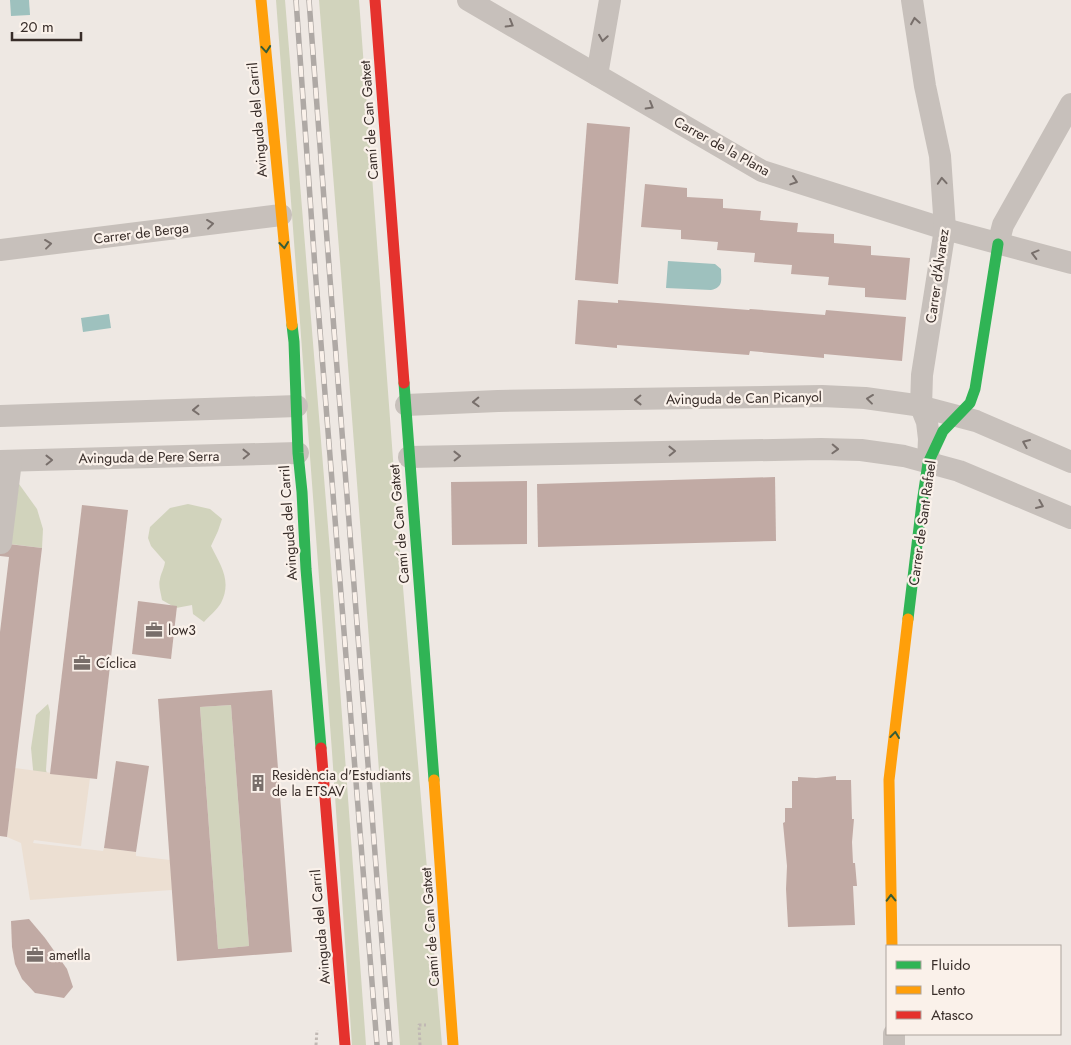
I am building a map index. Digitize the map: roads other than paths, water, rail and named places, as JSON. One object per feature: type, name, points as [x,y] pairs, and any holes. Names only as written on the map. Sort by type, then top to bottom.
[{"type":"street","name":"Avinguda del Carril","points":[[261,0],[294,342],[298,453],[307,589],[344,1045]]},
{"type":"street","name":"Camí de Can Gatxet","points":[[375,0],[453,1045]]},
{"type":"street","name":"Carrer de la Plana","points":[[468,0],[762,170],[945,229],[1071,263]]},
{"type":"street","points":[[597,75],[610,0]]},
{"type":"street","name":"Carrer d'Álvarez","points":[[912,0],[925,86],[940,156],[945,229],[922,375],[921,407],[927,422],[930,439],[928,463]]},
{"type":"street","name":"Carrer de Sant Rafael","points":[[892,945],[890,780],[928,463],[943,431],[970,403],[1003,225],[1071,104]]},
{"type":"street","name":"Carrer de Berga","points":[[0,250],[281,215]]},
{"type":"street","name":"Avinguda de Can Picanyol","points":[[406,405],[498,401],[822,396],[865,398],[921,407],[976,421],[1071,462]]},
{"type":"street","points":[[0,416],[297,406]]},
{"type":"street","points":[[409,457],[821,448],[861,450],[904,456],[959,471],[1071,518]]},
{"type":"street","name":"Avinguda de Pere Serra","points":[[6,461],[298,453]]},
{"type":"street","points":[[1,543],[6,461]]},
{"type":"water","points":[[10,0],[29,0],[30,15],[11,16]]},
{"type":"water","points":[[668,261],[715,264],[721,269],[720,285],[711,290],[666,288]]},
{"type":"water","points":[[109,314],[111,328],[83,332],[81,318]]},
{"type":"railway","points":[[296,0],[315,268],[377,1045]]},
{"type":"railway","points":[[309,0],[390,1045]]},
{"type":"place","name":"low3","points":[[154,630]]},
{"type":"place","name":"Cíclica","points":[[82,663]]},
{"type":"place","name":"Residència d'Estudiants de la ETSAV","points":[[258,783]]},
{"type":"place","name":"ametlla","points":[[35,955]]}]
